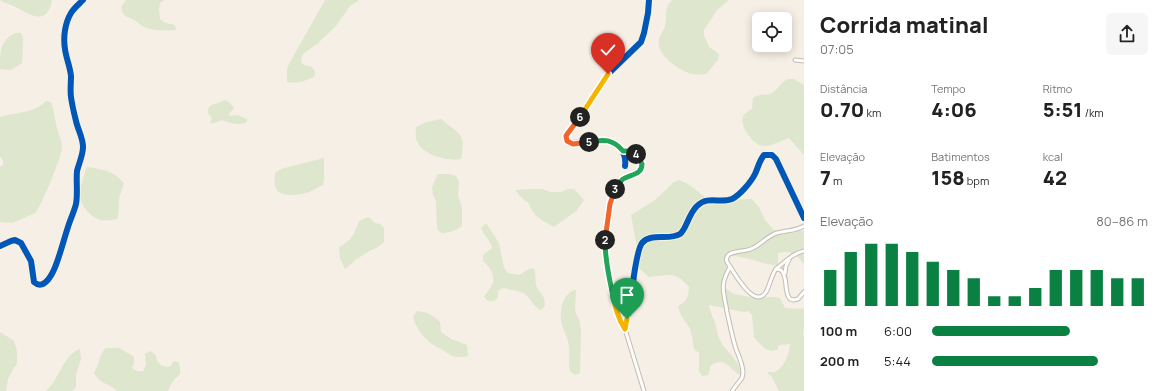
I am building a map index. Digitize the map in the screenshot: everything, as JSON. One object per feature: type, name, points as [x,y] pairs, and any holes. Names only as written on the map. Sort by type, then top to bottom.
[{"type":"street","points":[[0,246],[15,240],[21,243],[31,261],[34,282],[40,285],[47,280],[55,267],[62,249],[76,206],[77,172],[83,153],[82,139],[78,131],[71,97],[71,77],[64,47],[64,32],[71,12],[83,0]]},
{"type":"street","points":[[625,166],[623,151],[615,144],[606,140],[573,144],[567,141],[566,136],[608,74],[641,42],[648,13],[649,0]]},
{"type":"street","points":[[795,60],[804,61]]},
{"type":"street","points":[[623,151],[629,150],[634,152],[641,161],[642,166],[640,171],[624,179],[616,187],[613,193],[605,238],[605,253],[607,271],[616,312],[625,329],[644,391]]},
{"type":"street","points":[[625,329],[636,264],[641,244],[645,240],[653,238],[673,237],[678,235],[682,232],[691,213],[701,202],[707,200],[731,199],[736,196],[748,184],[755,174],[760,159],[764,156],[772,156],[776,159],[804,218]]},
{"type":"street","points":[[804,226],[795,230],[775,234],[754,248],[747,251],[729,254],[726,259],[747,291],[751,295],[757,297],[766,292],[772,275],[776,269],[790,257],[804,251]]},
{"type":"street","points":[[790,257],[786,266],[786,293],[790,299],[793,300],[798,299],[804,292]]},
{"type":"street","points":[[730,267],[725,276],[723,294],[730,330],[743,373],[742,378],[732,391]]},
{"type":"street","points":[[776,269],[781,270],[785,275]]},
{"type":"green space","points":[[0,0],[52,0],[50,8],[46,14],[37,16],[26,13]]},
{"type":"green space","points":[[126,0],[164,0],[160,3],[160,19],[165,23],[175,25],[176,30],[149,29],[137,21],[127,17],[123,14],[121,7]]},
{"type":"green space","points":[[325,0],[359,0],[350,6],[335,27],[318,43],[304,53],[301,58],[302,64],[312,67],[315,72],[314,77],[304,81],[291,83],[287,82],[287,69],[289,64]]},
{"type":"green space","points":[[672,0],[729,0],[717,10],[704,30],[704,36],[709,47],[719,54],[718,60],[706,74],[688,73],[668,60],[661,51],[659,40],[665,26],[668,6]]},
{"type":"green space","points":[[15,33],[21,33],[23,38],[22,63],[11,70],[0,69],[2,47],[6,39]]},
{"type":"green space","points":[[788,79],[794,79],[804,85],[804,155],[789,138],[766,146],[759,145],[745,130],[742,121],[745,113],[752,109],[753,98],[773,93],[783,82]]},
{"type":"green space","points":[[224,100],[229,102],[234,108],[229,116],[238,115],[247,119],[247,122],[237,124],[222,120],[210,123],[212,118],[208,113],[209,107]]},
{"type":"green space","points":[[46,101],[51,102],[62,145],[55,170],[42,201],[35,213],[12,223],[0,222],[0,167],[3,165],[3,161],[0,156],[0,117],[36,108]]},
{"type":"green space","points":[[441,119],[460,134],[462,138],[463,150],[461,159],[456,160],[437,157],[425,151],[417,141],[416,127],[427,122]]},
{"type":"green space","points":[[324,158],[323,185],[309,192],[295,195],[280,193],[277,190],[275,186],[275,173],[281,169]]},
{"type":"green space","points":[[87,167],[112,173],[124,183],[119,199],[117,219],[98,219],[82,204],[80,190]]},
{"type":"green space","points":[[438,174],[449,174],[456,176],[459,181],[458,196],[462,207],[462,226],[447,233],[441,233],[437,229],[436,201],[433,195],[432,187]]},
{"type":"green space","points":[[679,180],[689,184],[709,200],[717,203],[752,199],[759,207],[765,220],[774,230],[803,231],[804,229],[804,264],[796,255],[786,252],[778,253],[778,265],[730,256],[726,266],[725,279],[722,286],[734,294],[755,298],[780,298],[785,308],[804,308],[804,391],[779,391],[772,377],[767,372],[777,371],[783,365],[789,352],[790,344],[779,345],[777,350],[771,351],[766,349],[754,337],[752,315],[748,311],[744,312],[709,305],[720,341],[736,361],[742,375],[734,371],[725,363],[721,362],[711,365],[708,375],[702,376],[699,371],[699,353],[694,349],[690,329],[681,315],[678,306],[686,299],[689,287],[676,276],[667,275],[649,277],[639,268],[638,253],[631,215],[655,200],[674,182]]},
{"type":"green space","points":[[530,189],[561,192],[568,189],[574,189],[584,200],[576,211],[554,227],[535,215],[529,203],[524,200],[515,190]]},
{"type":"green space","points":[[368,217],[384,228],[384,242],[366,253],[345,269],[340,258],[339,247],[352,237],[359,221]]},
{"type":"green space","points":[[486,223],[499,243],[504,268],[508,273],[519,275],[529,269],[534,268],[538,290],[545,301],[545,306],[541,310],[536,307],[525,294],[514,290],[503,288],[498,291],[498,297],[494,301],[488,301],[484,297],[493,283],[492,272],[483,261],[483,255],[492,248],[481,228]]},
{"type":"green space","points":[[576,290],[575,308],[581,330],[580,373],[575,375],[570,371],[569,346],[562,325],[561,309],[567,295]]},
{"type":"green space","points":[[417,311],[427,313],[432,316],[440,322],[441,332],[451,339],[467,345],[468,356],[453,356],[433,345],[420,332],[416,324],[413,316]]},
{"type":"green space","points":[[0,332],[14,341],[17,351],[17,364],[8,379],[6,391],[0,391]]},
{"type":"green space","points":[[106,348],[120,348],[134,357],[132,368],[137,371],[143,371],[146,365],[145,354],[151,351],[161,365],[166,367],[171,366],[173,361],[178,362],[180,374],[172,382],[168,391],[117,391],[111,386],[102,382],[94,373],[102,353]]},
{"type":"green space","points":[[80,349],[81,359],[76,375],[76,387],[72,391],[46,391],[69,357]]},
{"type":"cycle path","points":[[0,246],[15,240],[21,243],[31,261],[34,282],[38,284],[45,282],[54,270],[76,204],[77,171],[82,156],[83,147],[71,100],[71,76],[64,44],[67,21],[71,13],[83,0]]},
{"type":"cycle path","points":[[625,166],[625,157],[618,146],[606,140],[573,143],[567,141],[566,136],[608,74],[641,42],[648,13],[649,0]]},
{"type":"cycle path","points":[[625,329],[636,260],[642,243],[650,238],[671,237],[680,234],[694,209],[705,201],[723,201],[735,197],[751,181],[764,155],[772,155],[776,159],[804,218]]},
{"type":"route","points":[[608,74],[566,136],[566,139],[573,144],[599,140],[610,141],[623,151],[629,150],[634,152],[641,161],[642,168],[640,171],[620,182],[613,193],[605,238],[607,271],[616,312],[625,329],[627,319]]}]
